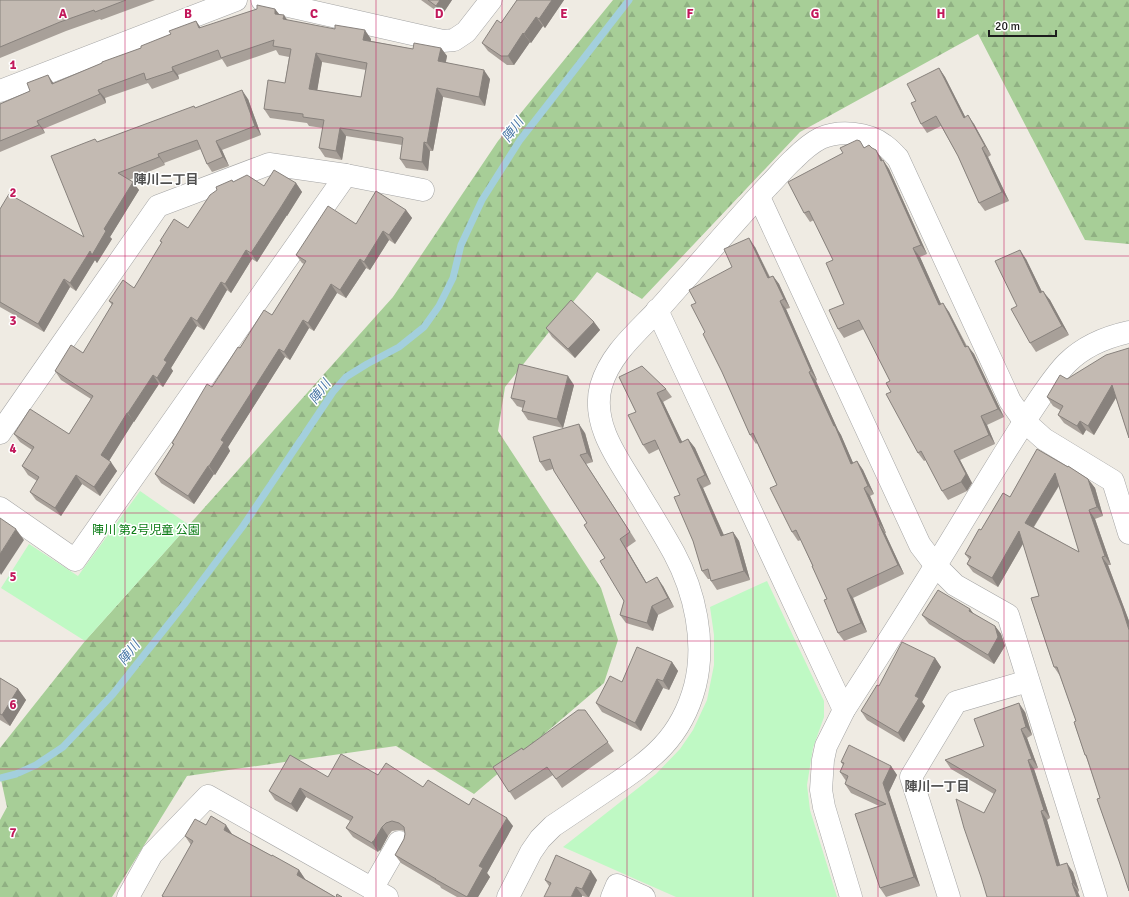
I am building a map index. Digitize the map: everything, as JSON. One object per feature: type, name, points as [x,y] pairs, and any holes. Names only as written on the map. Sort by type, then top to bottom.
[{"type":"street","points":[[0,91],[236,0]]},
{"type":"street","points":[[262,0],[327,7],[443,41],[454,40],[466,32],[491,0]]},
{"type":"street","points":[[508,897],[530,852],[553,826],[641,766],[672,736],[683,719],[695,685],[699,664],[697,618],[685,576],[674,553],[617,457],[606,435],[600,418],[599,404],[601,389],[606,373],[622,347],[793,160],[806,147],[820,138],[837,134],[868,136],[883,144],[898,158],[1010,401],[1024,421],[1044,439],[1113,481],[1129,533]]},
{"type":"street","points":[[0,433],[158,206],[269,164],[346,175],[423,190]]},
{"type":"street","points":[[0,508],[75,560],[346,175]]},
{"type":"street","points":[[759,197],[920,545],[936,566],[955,585],[1008,615],[1096,897]]},
{"type":"street","points":[[657,310],[844,710]]},
{"type":"street","points":[[851,897],[824,807],[821,790],[823,760],[826,746],[844,710],[936,566],[1024,421],[1056,375],[1068,362],[1098,341],[1129,332]]},
{"type":"street","points":[[949,897],[911,777],[956,702],[1028,681]]},
{"type":"street","points":[[128,897],[152,854],[208,796],[379,893],[399,842]]},
{"type":"street","points":[[612,897],[617,885],[644,897]]},
{"type":"green space","points":[[613,0],[1129,0],[1129,244],[1085,240],[978,34],[800,132],[642,299],[597,272],[505,387],[498,431],[601,588],[618,640],[604,683],[474,794],[396,746],[187,776],[112,897],[0,897],[0,820],[7,807],[0,775],[0,748],[85,641],[393,297],[498,141]]},
{"type":"green space","name":"陣川 第2号児童 公園","points":[[140,491],[189,525],[85,641],[1,588],[29,544],[78,576]]},
{"type":"green space","points":[[767,581],[824,701],[824,717],[813,748],[807,785],[810,810],[837,897],[676,897],[563,847],[656,774],[680,749],[693,730],[707,700],[714,665],[714,635],[710,607]]},
{"type":"building","points":[[0,0],[126,0],[95,12],[94,10],[60,22],[0,47]]},
{"type":"building","points":[[428,0],[440,0],[436,6]]},
{"type":"building","points":[[517,0],[552,0],[539,19],[536,17],[524,34],[523,33],[508,56],[501,56],[482,43],[497,20],[501,23]]},
{"type":"building","points":[[257,5],[275,9],[275,14],[284,15],[283,19],[335,29],[335,25],[365,30],[363,40],[413,49],[414,43],[441,48],[438,61],[484,70],[479,97],[437,88],[427,143],[424,142],[422,162],[400,159],[403,138],[401,137],[340,128],[336,151],[319,148],[324,120],[303,117],[303,114],[264,109],[268,80],[285,83],[291,49],[273,46],[274,40],[221,58],[218,50],[172,67],[173,71],[146,80],[144,73],[98,90],[100,94],[37,121],[39,125],[0,141],[0,104],[30,91],[27,83],[48,75],[52,84],[102,62],[141,48],[141,46],[171,34],[169,31],[196,21],[199,28],[257,9]],"holes":[[[316,53],[367,63],[361,97],[309,89]]]},
{"type":"building","points":[[939,68],[964,118],[968,115],[985,146],[982,148],[1002,192],[979,203],[958,156],[936,116],[921,124],[911,103],[916,101],[907,84]]},
{"type":"building","points":[[242,90],[255,126],[216,141],[223,157],[207,164],[197,140],[158,154],[159,157],[118,173],[133,182],[104,229],[106,231],[92,255],[90,251],[70,283],[64,279],[38,324],[0,302],[0,209],[9,194],[84,237],[51,156],[95,139],[97,142]]},
{"type":"building","points":[[857,140],[860,141],[864,148],[869,145],[876,150],[881,161],[883,160],[921,245],[913,248],[939,305],[943,303],[965,347],[968,346],[998,409],[981,416],[989,435],[954,451],[966,474],[961,482],[942,491],[921,451],[918,453],[886,394],[891,392],[886,383],[890,381],[859,320],[838,329],[829,310],[844,304],[826,263],[833,260],[809,211],[804,213],[788,182],[843,153],[840,148]]},
{"type":"building","points":[[274,170],[296,183],[251,253],[246,250],[225,284],[221,282],[197,321],[191,317],[164,360],[167,362],[157,378],[153,375],[127,413],[101,455],[111,462],[94,487],[76,475],[55,508],[30,492],[39,477],[22,466],[34,447],[14,434],[30,409],[69,434],[93,396],[55,371],[71,345],[83,353],[113,303],[109,301],[123,280],[134,288],[174,219],[188,228],[210,195],[217,190],[216,187],[232,180],[233,182],[247,175],[264,186]]},
{"type":"building","points":[[376,191],[406,210],[389,235],[383,231],[364,262],[360,259],[340,290],[331,284],[308,323],[303,320],[284,352],[279,349],[221,440],[224,442],[188,496],[155,474],[174,444],[172,443],[207,384],[212,387],[238,347],[240,348],[264,310],[272,315],[306,261],[296,255],[328,206],[356,224]]},
{"type":"building","points":[[749,238],[768,278],[773,276],[784,299],[780,301],[811,371],[809,372],[835,426],[851,464],[857,461],[868,486],[864,488],[898,565],[847,589],[861,623],[838,633],[824,600],[827,599],[813,566],[796,530],[792,532],[770,488],[777,485],[753,433],[750,435],[703,334],[705,332],[691,305],[696,303],[689,290],[732,267],[724,249]]},
{"type":"building","points":[[1020,250],[1040,293],[1043,291],[1062,326],[1030,343],[1011,309],[1017,306],[995,261]]},
{"type":"building","points":[[571,300],[594,322],[568,349],[546,328]]},
{"type":"building","points":[[1129,348],[1129,438],[1112,385],[1088,426],[1080,421],[1077,426],[1058,415],[1063,406],[1047,397],[1060,375],[1067,379],[1106,355]]},
{"type":"building","points":[[519,364],[568,376],[557,419],[522,411],[525,401],[511,398]]},
{"type":"building","points":[[642,366],[666,389],[657,393],[680,443],[688,439],[705,475],[697,479],[721,536],[733,532],[744,571],[711,581],[708,569],[702,571],[693,541],[674,497],[680,495],[655,440],[643,445],[628,415],[636,412],[619,377]]},
{"type":"building","points":[[579,424],[587,453],[580,455],[630,532],[620,539],[646,583],[657,577],[668,598],[652,606],[647,623],[620,615],[624,601],[600,561],[605,558],[584,525],[587,523],[554,471],[550,459],[540,462],[533,437]]},
{"type":"building","points":[[1037,449],[1088,479],[1097,507],[1089,510],[1105,556],[1102,557],[1129,630],[1129,891],[1097,799],[1100,798],[1074,722],[1076,721],[1057,667],[1054,667],[1031,598],[1039,596],[1019,531],[992,578],[967,564],[971,557],[965,554],[979,529],[981,530],[1003,493],[1010,497]],"holes":[[[1055,473],[1079,552],[1025,523]]]},
{"type":"building","points":[[0,518],[16,529],[0,554]]},
{"type":"building","points":[[938,590],[970,609],[969,611],[995,626],[998,637],[988,655],[922,615]]},
{"type":"building","points":[[902,642],[935,658],[915,696],[919,698],[898,733],[861,711],[877,685],[879,686]]},
{"type":"building","points":[[637,647],[672,662],[663,681],[657,679],[635,723],[596,703],[610,676],[622,682]]},
{"type":"building","points":[[0,678],[18,689],[2,715],[0,714]]},
{"type":"building","points":[[1019,703],[1026,727],[1021,729],[1032,759],[1028,760],[1044,810],[1041,811],[1057,866],[1067,863],[1077,897],[987,897],[964,828],[956,799],[984,813],[996,790],[945,760],[984,746],[974,719]]},
{"type":"building","points":[[578,710],[585,710],[608,742],[556,779],[547,767],[509,792],[493,767],[522,748],[523,750]]},
{"type":"building","points":[[849,745],[891,766],[883,783],[914,877],[880,888],[855,814],[886,804],[845,784],[848,776],[840,772],[844,763],[841,762]]},
{"type":"building","points":[[341,754],[378,775],[386,763],[423,787],[428,780],[469,805],[473,798],[507,818],[479,866],[483,868],[467,897],[395,855],[404,839],[405,834],[404,827],[399,823],[392,821],[386,823],[372,843],[346,828],[353,817],[300,788],[291,804],[269,791],[290,755],[328,777]]},
{"type":"building","points":[[211,816],[226,825],[224,830],[299,870],[297,875],[335,897],[162,896],[193,841],[185,836],[195,819],[206,825]]},
{"type":"building","points":[[556,855],[591,871],[582,889],[576,887],[571,897],[544,897],[551,883],[545,880]]},
{"type":"waterway","name":"陣川","points":[[0,778],[16,774],[36,765],[63,747],[113,694],[186,602],[243,526],[333,392],[346,377],[399,347],[424,327],[439,306],[453,278],[461,245],[482,200],[520,140],[629,0]]},
{"type":"district","name":"陣川二丁目","points":[[166,180]]},
{"type":"district","name":"陣川一丁目","points":[[937,787]]}]
